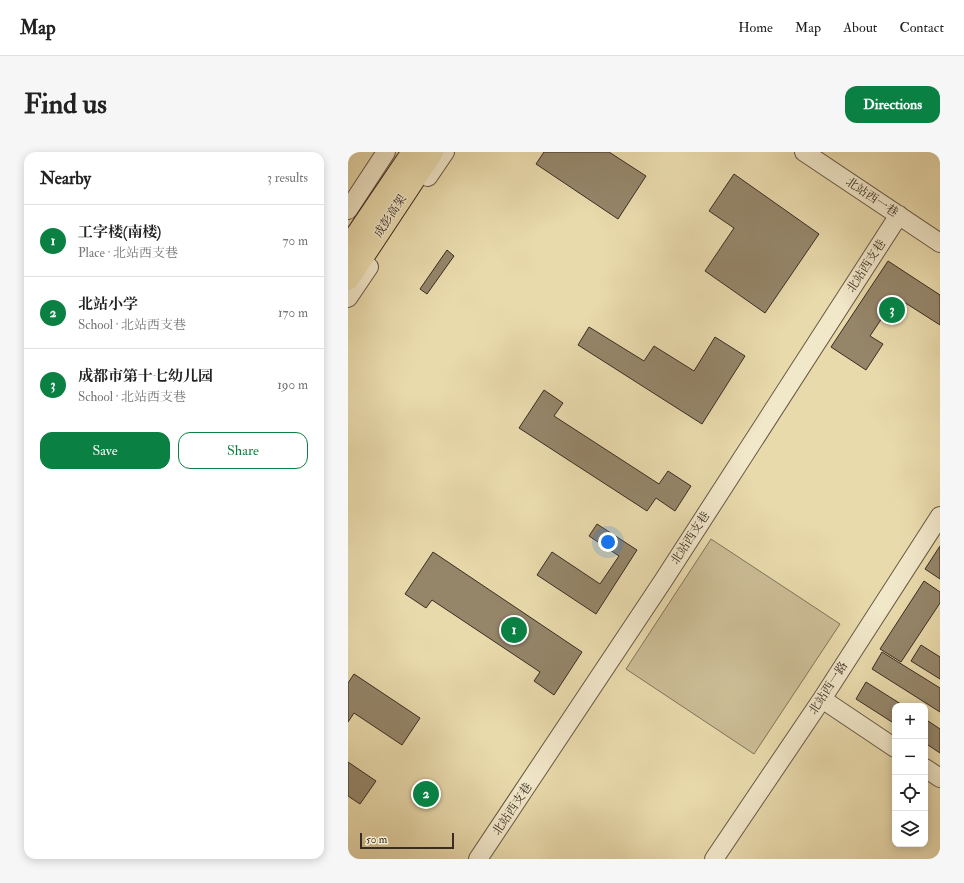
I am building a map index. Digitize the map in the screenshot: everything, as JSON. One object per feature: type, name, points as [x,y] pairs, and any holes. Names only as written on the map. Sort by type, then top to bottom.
[{"type":"highway","name":"成彭高架","points":[[348,248],[413,152]]},
{"type":"highway","name":"成彭高架","points":[[348,279],[432,152]]},
{"type":"street","points":[[348,210],[386,152]]},
{"type":"street","points":[[348,298],[445,152]]},
{"type":"street","name":"北站西一巷","points":[[804,152],[940,243]]},
{"type":"street","name":"北站西支巷","points":[[478,859],[663,581],[899,215]]},
{"type":"street","name":"北站西一路","points":[[714,859],[822,699],[940,516]]},
{"type":"street","points":[[822,699],[892,746]]},
{"type":"street","points":[[928,770],[940,778]]},
{"type":"shaded area","points":[[711,539],[840,624],[754,754],[626,669]]},
{"type":"building","points":[[544,152],[609,152],[646,176],[618,219],[536,164]]},
{"type":"building","points":[[734,174],[819,234],[765,313],[705,271],[734,228],[709,211]]},
{"type":"building","points":[[447,250],[454,256],[427,294],[420,289]]},
{"type":"building","points":[[888,261],[940,295],[940,325],[896,297],[870,336],[883,344],[866,370],[831,347]]},
{"type":"building","points":[[589,327],[644,361],[654,346],[694,371],[715,337],[745,356],[702,424],[578,345]]},
{"type":"building","points":[[544,390],[563,403],[554,416],[659,484],[668,471],[691,486],[675,511],[656,498],[647,511],[519,428]]},
{"type":"building","points":[[597,524],[637,550],[596,614],[537,575],[552,552],[600,584],[619,556],[589,536]]},
{"type":"building","points":[[940,546],[940,579],[925,569]]},
{"type":"building","points":[[433,552],[582,652],[554,695],[534,681],[540,672],[432,600],[426,608],[405,594]]},
{"type":"building","points":[[924,581],[940,592],[940,603],[901,662],[880,649]]},
{"type":"building","points":[[921,645],[940,657],[940,679],[911,661]]},
{"type":"building","points":[[882,652],[940,688],[940,712],[928,703],[872,669]]},
{"type":"building","points":[[354,674],[420,718],[402,745],[354,713],[348,722],[348,683]]},
{"type":"building","points":[[866,682],[899,703],[892,703],[892,722],[856,699]]},
{"type":"building","points":[[928,721],[940,729],[940,753],[928,745]]},
{"type":"building","points":[[348,762],[376,781],[360,804],[348,796]]},
{"type":"place","name":"成都市第十七幼儿园","points":[[892,310]]},
{"type":"place","name":"工字楼(南楼)","points":[[514,630]]},
{"type":"place","name":"北站小学","points":[[426,794]]}]
